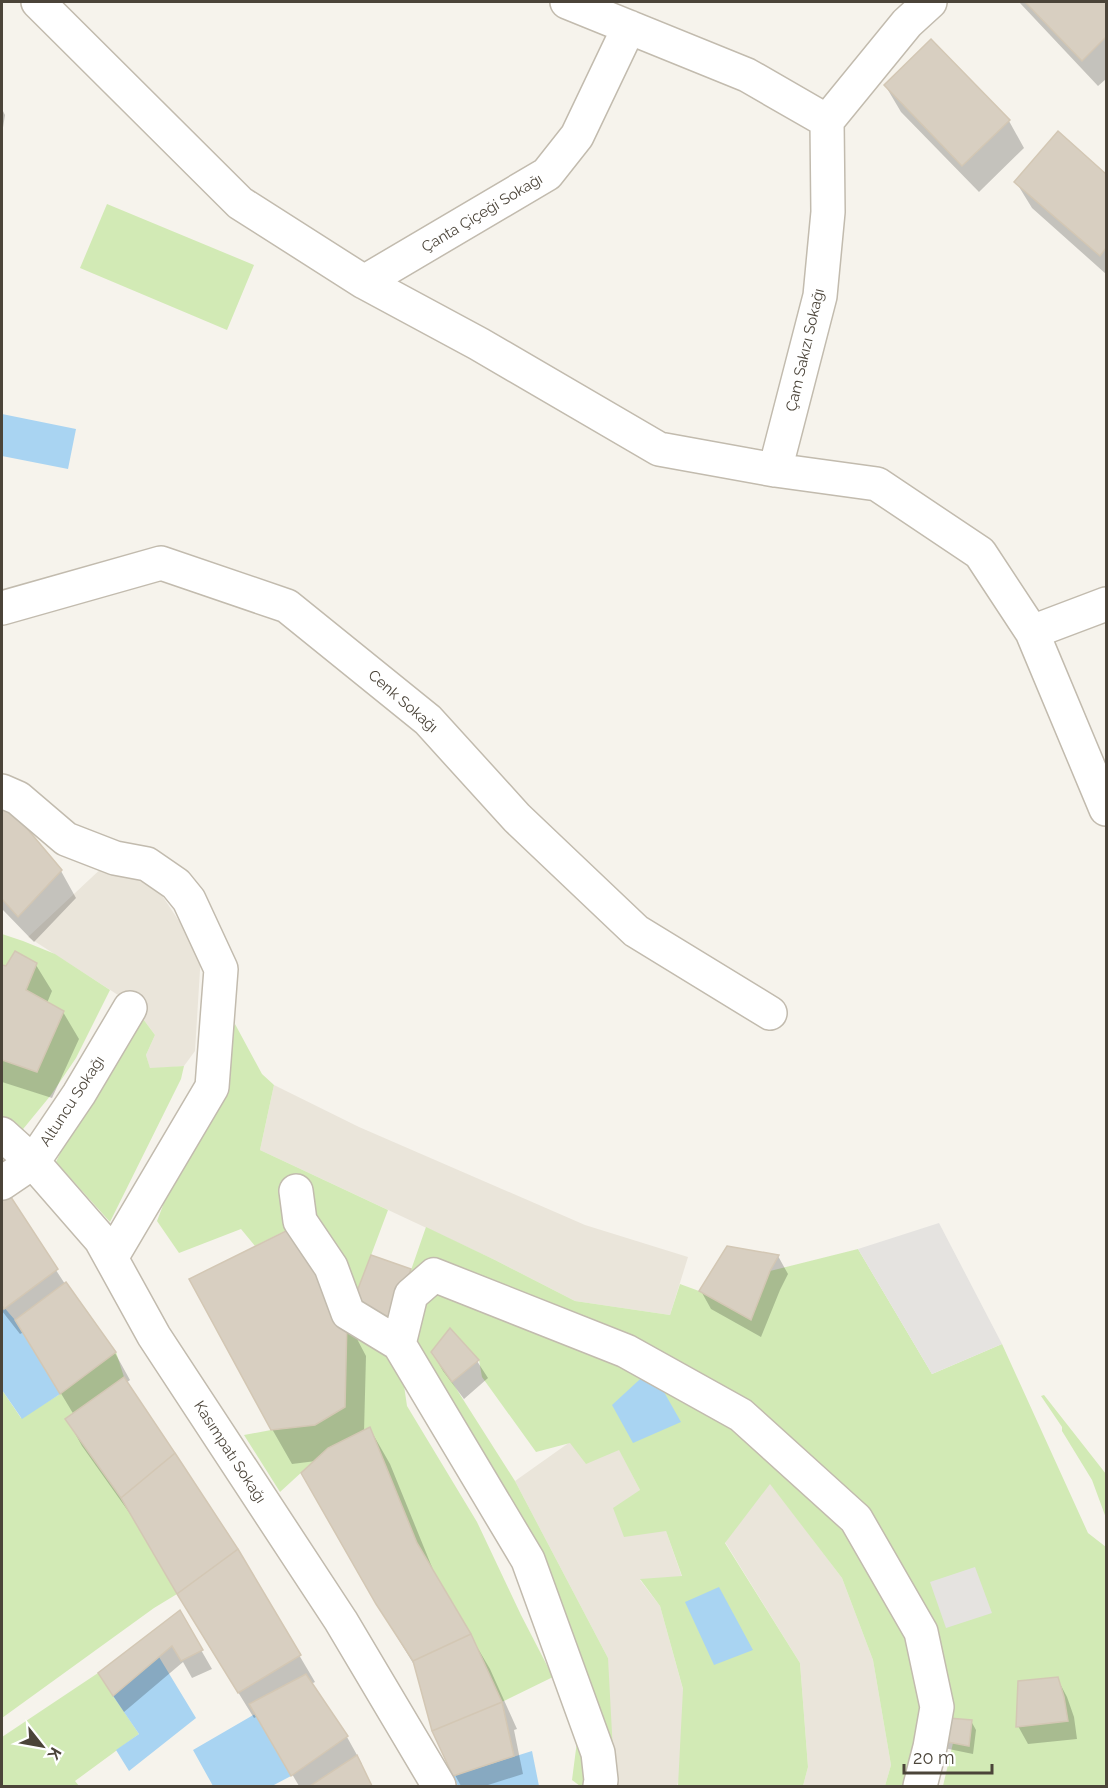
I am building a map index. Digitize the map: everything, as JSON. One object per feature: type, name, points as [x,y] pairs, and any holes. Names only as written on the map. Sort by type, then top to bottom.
[{"type":"street","points":[[38,2],[240,202],[364,282],[479,344],[659,449],[775,470],[877,484],[980,553],[1032,632],[1107,809]]},
{"type":"street","points":[[567,2],[747,75],[827,121],[907,23],[919,4]]},
{"type":"street","name":"Çanta Çiçeği Sokağı","points":[[364,282],[548,174],[577,136],[629,27]]},
{"type":"street","name":"Çam Sakızı Sokağı","points":[[775,470],[820,296],[828,212],[827,121]]},
{"type":"street","name":"Cenk Sokağı","points":[[2,608],[161,564],[287,606],[428,720],[517,818],[636,931],[770,1013]]},
{"type":"street","points":[[1032,632],[1107,604]]},
{"type":"street","points":[[2,791],[18,798],[66,838],[115,858],[147,864],[176,884],[189,900],[221,969],[212,1087],[111,1258]]},
{"type":"street","name":"Altuncu Sokağı","points":[[2,1183],[33,1162],[79,1094],[130,1008]]},
{"type":"street","name":"Kasımpatı Sokağı","points":[[2,1134],[33,1162],[101,1240],[154,1336],[341,1621],[439,1786]]},
{"type":"street","points":[[296,1191],[300,1221],[331,1267],[348,1313],[399,1344],[528,1560],[598,1753],[600,1786]]},
{"type":"street","points":[[399,1344],[411,1295],[434,1275],[626,1351],[741,1415],[856,1519],[921,1632],[937,1707],[920,1786]]},
{"type":"shaded area","points":[[106,864],[147,873],[201,954],[195,1051],[184,1066],[150,1069],[146,1055],[155,1035],[132,1004],[28,937]]},
{"type":"shaded area","points":[[274,1085],[359,1127],[585,1225],[688,1257],[670,1315],[575,1301],[495,1260],[260,1150]]},
{"type":"shaded area","points":[[939,1223],[1002,1344],[932,1374],[858,1249]]},
{"type":"shaded area","points":[[570,1442],[619,1449],[640,1490],[666,1531],[682,1577],[640,1580],[660,1606],[684,1693],[680,1776],[677,1786],[604,1786],[608,1658],[515,1481]]},
{"type":"shaded area","points":[[770,1483],[842,1578],[873,1660],[891,1765],[885,1786],[803,1786],[808,1767],[800,1663],[725,1542]]},
{"type":"shaded area","points":[[975,1567],[992,1613],[946,1628],[930,1582]]},
{"type":"green space","points":[[107,204],[254,265],[227,330],[80,268]]},
{"type":"green space","points":[[2,934],[55,954],[110,990],[76,1058],[51,1095],[19,1134],[2,1118],[2,1060],[37,1072],[64,1011],[26,990],[37,963],[15,951],[6,966],[2,965]]},
{"type":"green space","points":[[132,1004],[155,1035],[146,1055],[150,1068],[184,1066],[181,1079],[110,1222],[56,1162]]},
{"type":"green space","points":[[235,1024],[262,1074],[274,1085],[260,1150],[388,1210],[352,1306],[394,1319],[426,1227],[575,1301],[670,1315],[680,1284],[699,1291],[751,1319],[770,1271],[858,1249],[932,1374],[1002,1344],[1088,1533],[1106,1547],[1106,1786],[943,1786],[953,1743],[969,1745],[972,1720],[936,1717],[918,1786],[885,1786],[891,1765],[873,1660],[842,1578],[770,1484],[725,1543],[800,1663],[808,1767],[803,1786],[678,1786],[683,1689],[660,1606],[640,1579],[682,1576],[666,1531],[624,1537],[613,1508],[640,1490],[619,1450],[586,1464],[570,1443],[536,1452],[482,1377],[479,1360],[450,1328],[431,1353],[515,1481],[608,1658],[613,1752],[604,1786],[580,1786],[572,1780],[583,1695],[400,1358],[407,1406],[477,1522],[553,1677],[502,1702],[471,1634],[417,1543],[370,1428],[328,1448],[280,1492],[244,1435],[315,1425],[287,1230],[255,1246],[241,1229],[179,1253],[157,1221]],"holes":[[[1058,1677],[1068,1721],[1017,1727],[1018,1681]]]},
{"type":"green space","points":[[116,1352],[124,1377],[65,1419],[121,1498],[177,1594],[154,1608],[2,1718],[2,1390],[21,1418],[60,1394]]},
{"type":"green space","points":[[1044,1395],[1106,1474],[1106,1518],[1092,1480],[1062,1431],[1062,1427],[1041,1396]]},
{"type":"green space","points":[[98,1673],[139,1734],[75,1781],[79,1786],[2,1786],[2,1737]]},
{"type":"water","points":[[2,414],[76,429],[68,469],[2,456]]},
{"type":"water","points":[[2,1305],[15,1320],[60,1394],[22,1419],[2,1390]]},
{"type":"water","points":[[651,1369],[681,1422],[633,1443],[612,1405]]},
{"type":"water","points":[[719,1587],[753,1650],[714,1665],[685,1602]]},
{"type":"water","points":[[159,1657],[196,1718],[129,1771],[116,1750],[139,1734],[113,1696]]},
{"type":"water","points":[[255,1714],[291,1776],[272,1786],[213,1786],[193,1750]]},
{"type":"water","points":[[532,1751],[539,1786],[458,1786],[453,1776]]},
{"type":"building","points":[[1025,2],[1106,2],[1106,37],[1082,61]]},
{"type":"building","points":[[931,39],[1010,120],[962,166],[884,85]]},
{"type":"building","points":[[1058,131],[1106,174],[1106,248],[1100,256],[1014,182]]},
{"type":"building","points":[[2,804],[8,806],[62,870],[18,917],[2,899]]},
{"type":"building","points":[[15,951],[37,963],[26,990],[64,1011],[37,1072],[2,1060],[2,965],[6,966]]},
{"type":"building","points":[[5,1188],[58,1269],[4,1309],[2,1305],[2,1190]]},
{"type":"building","points":[[288,1230],[347,1319],[345,1407],[315,1425],[271,1430],[189,1279]]},
{"type":"building","points":[[727,1246],[779,1255],[770,1271],[751,1320],[699,1291]]},
{"type":"building","points":[[371,1255],[411,1269],[393,1319],[351,1307]]},
{"type":"building","points":[[66,1282],[116,1352],[60,1394],[15,1320]]},
{"type":"building","points":[[450,1328],[479,1360],[452,1382],[431,1352]]},
{"type":"building","points":[[124,1377],[175,1453],[121,1498],[65,1419]]},
{"type":"building","points":[[370,1427],[417,1543],[471,1634],[413,1661],[376,1604],[301,1473],[328,1448]]},
{"type":"building","points":[[175,1453],[238,1549],[177,1594],[121,1498]]},
{"type":"building","points":[[238,1549],[301,1655],[238,1693],[177,1594]]},
{"type":"building","points":[[180,1610],[203,1650],[181,1661],[172,1646],[113,1696],[98,1673]]},
{"type":"building","points":[[471,1634],[502,1702],[432,1731],[413,1661]]},
{"type":"building","points":[[306,1674],[348,1736],[291,1776],[249,1704]]},
{"type":"building","points":[[1058,1677],[1068,1721],[1016,1727],[1018,1681]]},
{"type":"building","points":[[502,1702],[514,1756],[453,1776],[432,1731]]},
{"type":"building","points":[[936,1717],[972,1720],[969,1746],[932,1739]]},
{"type":"building","points":[[357,1755],[372,1786],[310,1786]]}]
